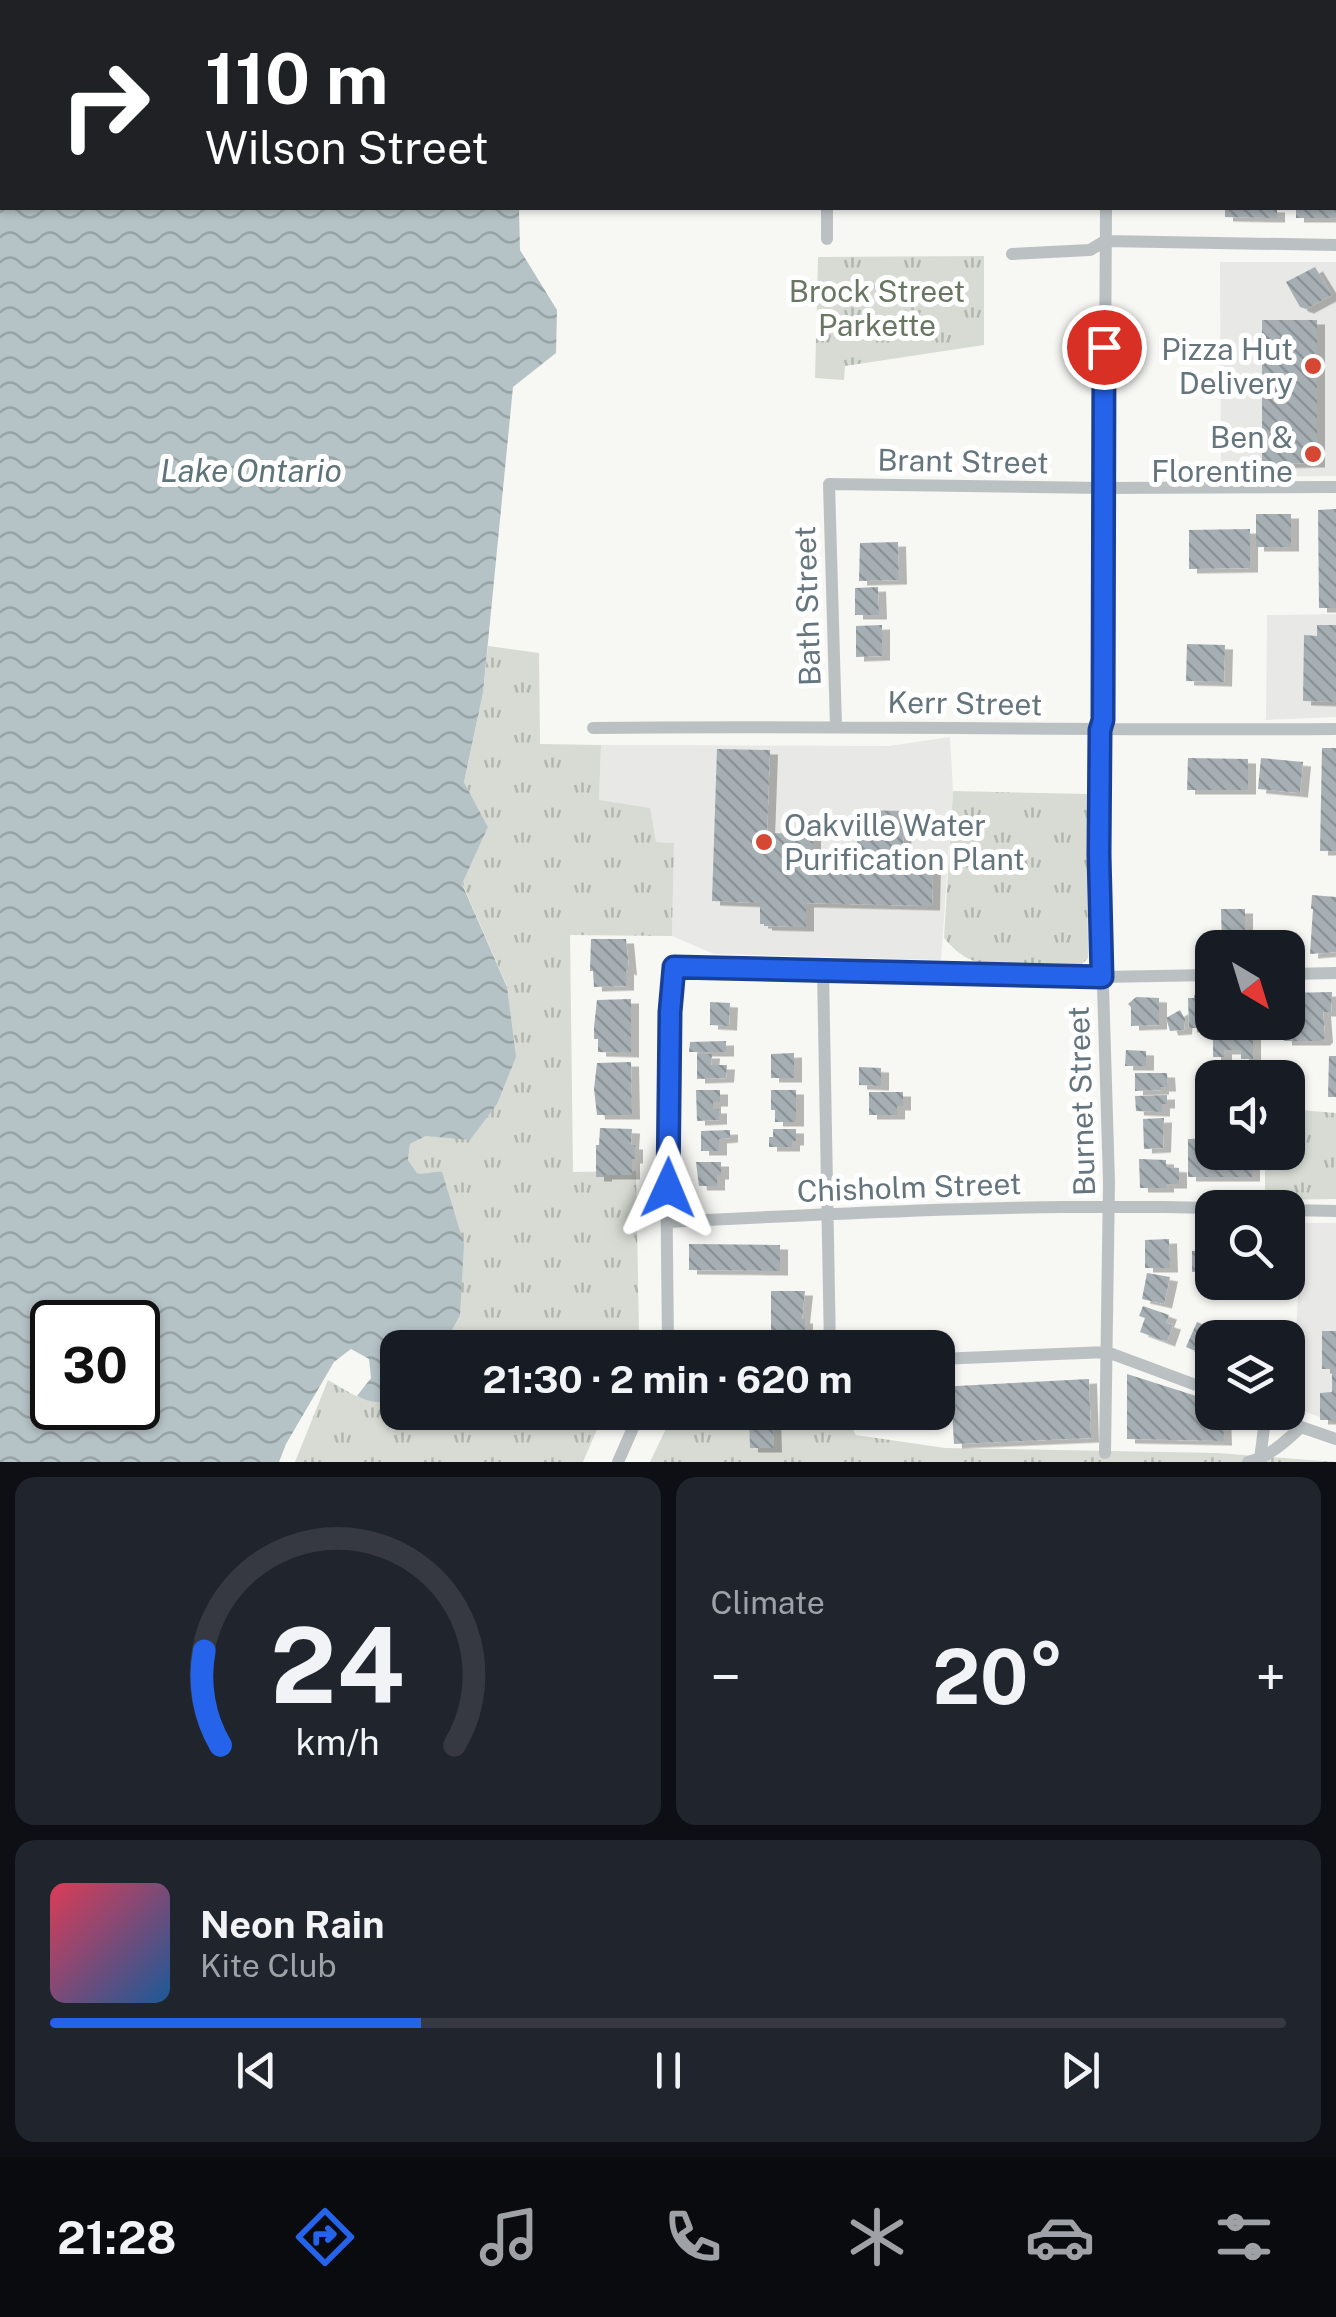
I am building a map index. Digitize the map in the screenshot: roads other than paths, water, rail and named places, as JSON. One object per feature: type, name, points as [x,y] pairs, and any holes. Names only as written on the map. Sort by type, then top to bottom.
[{"type":"street","points":[[827,239],[828,210]]},
{"type":"street","name":"Burnet Street","points":[[1105,1453],[1109,1205],[1099,855],[1106,210]]},
{"type":"street","points":[[1012,254],[1090,250],[1106,242],[1336,246]]},
{"type":"street","name":"Brant Street","points":[[829,484],[1336,487]]},
{"type":"street","name":"Bath Street","points":[[829,484],[836,726]]},
{"type":"street","name":"Kerr Street","points":[[593,728],[1336,730]]},
{"type":"street","points":[[668,1330],[670,1012],[674,967],[1102,977],[1195,975]]},
{"type":"street","points":[[823,970],[830,1330]]},
{"type":"street","points":[[1305,974],[1336,973]]},
{"type":"street","name":"Chisholm Street","points":[[667,1222],[1109,1205],[1195,1208]]},
{"type":"street","points":[[1305,1210],[1336,1211]]},
{"type":"street","points":[[955,1358],[1107,1352],[1195,1385]]},
{"type":"street","points":[[1305,1428],[1336,1438]]},
{"type":"street","points":[[618,1462],[632,1430]]},
{"type":"street","points":[[1254,1460],[1263,1430]]},
{"type":"street","points":[[1254,1460],[1279,1448],[1298,1430]]},
{"type":"water","name":"Lake Ontario","points":[[0,210],[519,210],[520,250],[557,310],[556,353],[513,387],[483,693],[464,782],[488,827],[462,884],[507,987],[516,1057],[497,1104],[470,1140],[426,1136],[410,1144],[408,1160],[417,1173],[442,1172],[464,1244],[460,1315],[452,1330],[380,1330],[380,1402],[357,1396],[371,1378],[369,1359],[351,1349],[334,1362],[279,1462],[0,1462]]},
{"type":"place","name":"Pizza Hut Delivery","points":[[1313,366]]},
{"type":"place","name":"Ben & Florentine","points":[[1313,454]]},
{"type":"place","name":"Oakville Water Purification Plant","points":[[764,842]]},
{"type":"park label","name":"Brock Street Parkette","points":[[877,308]]}]
